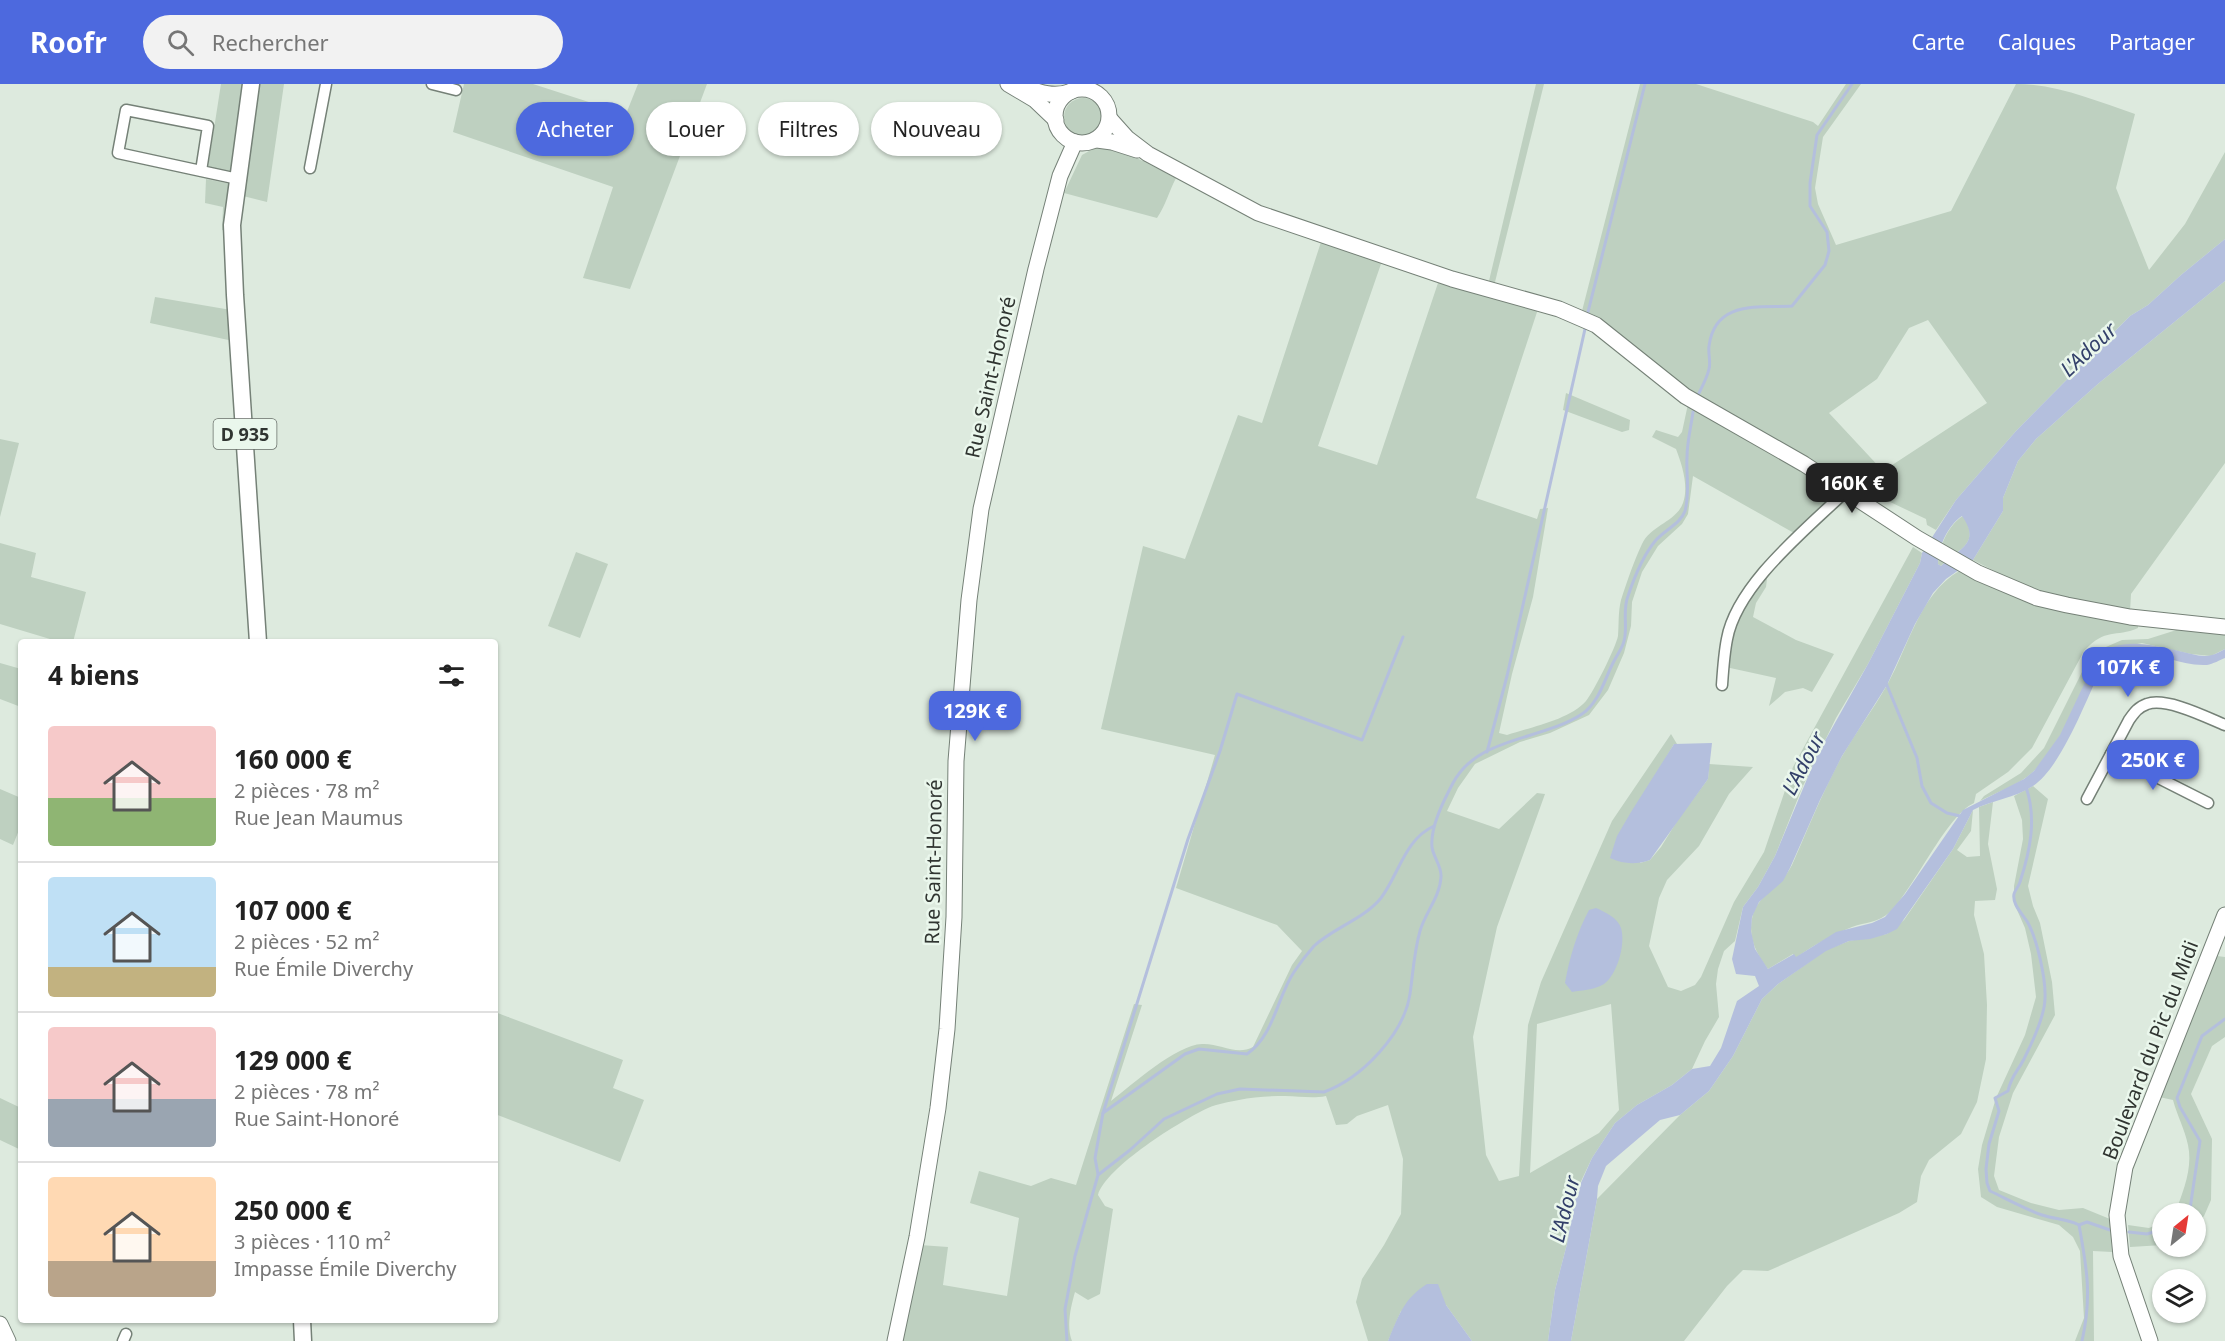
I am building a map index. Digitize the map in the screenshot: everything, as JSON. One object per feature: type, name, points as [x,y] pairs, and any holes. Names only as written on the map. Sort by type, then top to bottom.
[{"type":"main road","name":"D 935","points":[[251,84],[232,225],[258,639]]},
{"type":"main road","points":[[1008,84],[1035,100],[1056,120],[1066,138],[1075,142],[1087,143],[1096,140],[1112,142],[1148,154]]},
{"type":"main road","points":[[1018,84],[1038,92],[1056,95],[1097,88],[1105,101],[1110,119],[1127,138],[1148,154],[1258,213],[1452,279],[1559,309],[1596,325],[1685,396],[1804,464],[1847,490],[1917,538],[1978,573],[2037,598],[2067,605],[2130,617],[2225,627]]},
{"type":"main road","points":[[1056,120],[1059,103],[1072,91]]},
{"type":"main road","points":[[1096,140],[1104,132],[1110,119]]},
{"type":"main road","name":"Rue Saint-Honoré","points":[[896,1341],[919,1225],[938,1108],[947,1029],[954,917],[956,761],[969,600],[981,509],[1036,269],[1060,176],[1075,142]]},
{"type":"main road","name":"Boulevard du Pic du Midi","points":[[2150,1341],[2121,1256],[2117,1215],[2125,1167],[2225,915]]},
{"type":"main road","points":[[302,1323],[303,1341]]},
{"type":"main road","points":[[0,1324],[8,1341]]},
{"type":"street","points":[[310,168],[326,84]]},
{"type":"street","points":[[432,84],[451,87]]},
{"type":"street","points":[[201,171],[208,126],[126,110],[118,153],[201,171],[238,179]]},
{"type":"street","points":[[1722,685],[1727,637],[1746,596],[1766,570],[1847,490]]},
{"type":"street","points":[[2087,799],[2128,720],[2136,710],[2148,704],[2161,703],[2225,724]]},
{"type":"street","points":[[2111,754],[2208,803]]},
{"type":"green space","points":[[221,84],[245,84],[233,171],[227,174],[208,167]]},
{"type":"green space","points":[[256,84],[284,84],[267,202],[239,195]]},
{"type":"green space","points":[[464,84],[533,84],[589,102],[516,102],[516,154],[453,132]]},
{"type":"green space","points":[[638,84],[707,84],[700,102],[646,102],[646,156],[680,156],[630,289],[583,278],[613,187],[523,156],[634,156],[634,102],[631,102]]},
{"type":"green space","points":[[1536,84],[1544,84],[1494,286],[1488,285]]},
{"type":"green space","points":[[1640,84],[1696,84],[1813,122],[1818,126],[1846,84],[1861,84],[1823,137],[1815,188],[1818,204],[1836,245],[1951,211],[2016,84],[2061,90],[2135,114],[2116,188],[2149,270],[2185,224],[2225,152],[2225,239],[2148,305],[2130,316],[2107,339],[2016,431],[1956,500],[1936,530],[1927,525],[1926,519],[1869,492],[1850,480],[1843,482],[1736,425],[1582,311]],"holes":[[[1928,320],[1987,403],[1883,471],[1829,413],[1877,379],[1909,328]]]},
{"type":"green space","points":[[1083,98],[1096,104],[1102,117],[1096,130],[1083,136],[1070,130],[1064,117],[1070,104]]},
{"type":"green space","points":[[1098,146],[1127,153],[1176,178],[1157,218],[1064,193],[1082,155]]},
{"type":"green space","points":[[206,179],[231,184],[228,231],[222,230],[223,207],[205,203]]},
{"type":"green space","points":[[1321,242],[1382,261],[1318,446],[1377,465],[1439,280],[1538,309],[1476,498],[1537,519],[1540,509],[1548,508],[1533,597],[1499,733],[1507,735],[1570,713],[1586,701],[1594,689],[1618,636],[1621,600],[1642,544],[1651,532],[1675,515],[1683,503],[1685,483],[1676,449],[1652,437],[1656,430],[1678,437],[1682,432],[1688,404],[1839,491],[1794,533],[1693,476],[1688,514],[1682,524],[1658,546],[1642,572],[1632,602],[1631,626],[1624,653],[1608,690],[1589,715],[1550,733],[1520,742],[1475,764],[1458,788],[1447,811],[1499,829],[1537,793],[1545,794],[1497,927],[1473,1037],[1486,1155],[1499,1181],[1519,1176],[1528,1025],[1541,982],[1612,821],[1671,734],[1677,744],[1674,744],[1664,761],[1640,863],[1650,860],[1661,847],[1708,779],[1709,764],[1753,767],[1729,794],[1699,846],[1667,880],[1659,898],[1649,946],[1668,987],[1681,991],[1695,985],[1701,977],[1734,902],[1764,852],[1793,767],[1913,547],[1922,553],[1920,563],[1868,664],[1836,718],[1802,788],[1775,856],[1758,887],[1743,907],[1735,941],[1724,951],[1718,969],[1716,984],[1719,1017],[1692,1069],[1672,1085],[1637,1105],[1615,1123],[1592,1158],[1575,1194],[1567,1244],[1555,1290],[1548,1341],[1472,1341],[1446,1305],[1401,1311],[1388,1341],[1368,1341],[1356,1302],[1362,1279],[1401,1214],[1403,1159],[1388,1105],[1357,1116],[1347,1124],[1336,1125],[1326,1096],[1285,1096],[1244,1099],[1208,1108],[1180,1123],[1146,1146],[1115,1171],[1098,1195],[1105,1206],[1113,1209],[1100,1294],[1088,1300],[1075,1292],[1069,1323],[1072,1341],[900,1341],[920,1245],[948,1247],[943,1285],[1007,1296],[1019,1218],[970,1203],[979,1171],[1031,1186],[1051,1178],[1076,1185],[1134,1004],[1142,1005],[1111,1101],[1155,1066],[1192,1046],[1209,1044],[1234,1050],[1253,1047],[1292,965],[1302,951],[1277,925],[1176,888],[1215,755],[1101,729],[1143,546],[1185,559],[1238,415],[1262,423]],"holes":[[[1611,1004],[1619,1110],[1599,1133],[1530,1173],[1537,1024]]]},
{"type":"green space","points":[[2225,281],[2225,463],[2131,594],[2130,612],[2045,594],[1973,560],[2003,511],[2003,498],[2018,461],[2036,439],[2099,383]]},
{"type":"green space","points":[[155,297],[231,310],[233,341],[150,323]]},
{"type":"green space","points":[[1566,393],[1630,420],[1629,430],[1622,432],[1563,410]]},
{"type":"green space","points":[[0,439],[19,443],[0,517]]},
{"type":"green space","points":[[1963,516],[1968,525],[1969,539],[1941,566],[1938,564],[1945,537]]},
{"type":"green space","points":[[0,543],[36,553],[31,577],[86,592],[74,639],[50,639],[0,624]]},
{"type":"green space","points":[[576,552],[608,564],[580,638],[548,626]]},
{"type":"green space","points":[[1959,571],[2138,623],[2138,628],[2105,636],[2084,651],[2032,748],[2008,772],[1976,794],[1974,803],[1963,810],[1953,822],[1900,901],[1890,912],[1876,920],[1830,937],[1796,958],[1793,954],[1768,969],[1760,958],[1752,939],[1751,926],[1754,911],[1792,865],[1834,771],[1887,685],[1924,607],[1945,581]]},
{"type":"green space","points":[[1760,572],[1767,579],[1766,587],[1756,603],[1753,617],[1796,640],[1834,654],[1812,692],[1803,688],[1785,692],[1769,706],[1776,678],[1721,666],[1721,649]]},
{"type":"green space","points":[[2186,627],[2225,633],[2225,649],[2211,656],[2142,643],[2103,651],[2097,657],[2054,747],[2044,760],[2021,781],[1980,801],[1984,796],[2021,773],[2044,748],[2086,664],[2099,650],[2122,640],[2148,639]]},
{"type":"green space","points":[[0,663],[18,668],[18,706],[0,699]]},
{"type":"green space","points":[[2033,786],[2048,799],[2028,886],[2040,923],[2052,982],[2055,1015],[2013,1093],[1999,1137],[1994,1176],[1999,1190],[2031,1203],[2059,1210],[2083,1208],[2110,1219],[2112,1252],[2093,1251],[2094,1341],[2075,1341],[2084,1318],[2080,1251],[2073,1237],[2059,1225],[1997,1207],[1981,1197],[1978,1169],[1982,1145],[1996,1098],[2025,1035],[2036,997],[2031,954],[2025,928],[2014,903],[2014,886],[2023,839],[2022,820],[2014,796]]},
{"type":"green space","points":[[0,789],[18,797],[18,832],[13,845],[0,839]]},
{"type":"green space","points":[[1993,802],[1988,844],[1997,889],[1995,900],[1975,901],[1974,915],[1984,954],[1987,1005],[1986,1059],[1977,1102],[1961,1134],[1929,1160],[1921,1176],[1917,1202],[1899,1213],[1768,1271],[1743,1270],[1727,1286],[1684,1341],[1571,1341],[1597,1199],[1680,1115],[1709,1091],[1733,1056],[1762,999],[1778,984],[1826,950],[1849,941],[1887,934],[1904,920],[1953,849],[1973,810],[1971,831],[1957,850],[1967,857],[1980,856],[1979,807]]},
{"type":"green space","points":[[2217,956],[2225,957],[2225,1037],[2212,1046],[2191,1094],[2212,1139],[2211,1200],[2206,1211],[2206,1203],[2179,1203],[2189,1162],[2187,1139],[2173,1100],[2159,1097]]},
{"type":"green space","points":[[498,1013],[623,1060],[613,1088],[644,1100],[620,1162],[498,1115]]},
{"type":"green space","points":[[0,1098],[18,1107],[18,1149],[0,1140]]},
{"type":"green space","points":[[2128,1225],[2152,1227],[2152,1246],[2130,1247]]},
{"type":"water","points":[[2225,239],[2225,281],[2099,383],[2036,439],[2018,461],[2003,498],[2003,511],[1973,560],[1946,579],[1933,593],[1915,624],[1887,685],[1842,756],[1783,881],[1759,902],[1752,917],[1751,931],[1755,949],[1768,969],[1794,954],[1796,957],[1836,932],[1872,923],[1885,917],[1905,894],[1963,810],[2024,779],[2034,771],[2060,735],[2097,657],[2105,650],[2125,644],[2136,644],[2158,646],[2204,656],[2214,655],[2225,649],[2225,658],[2207,665],[2193,664],[2141,652],[2116,656],[2103,665],[2064,748],[2044,777],[2026,790],[1973,810],[1953,849],[1897,929],[1870,939],[1849,941],[1826,951],[1778,984],[1762,999],[1733,1056],[1709,1091],[1680,1115],[1660,1120],[1606,1166],[1598,1186],[1571,1341],[1548,1341],[1555,1290],[1567,1244],[1576,1194],[1592,1158],[1615,1123],[1637,1105],[1672,1085],[1692,1069],[1710,1066],[1721,1048],[1737,1001],[1759,986],[1755,976],[1736,974],[1732,959],[1743,907],[1758,887],[1775,856],[1817,755],[1868,664],[1920,563],[1922,553],[1956,500],[2016,431],[2130,316],[2148,305]],"holes":[[[1962,516],[1967,525],[1969,539],[1966,544],[1941,566],[1938,564],[1942,544],[1952,525]]]},
{"type":"water","points":[[1712,743],[1708,779],[1650,860],[1630,863],[1610,858],[1617,836],[1674,744]]},
{"type":"water","points":[[1596,908],[1611,916],[1621,928],[1622,942],[1619,959],[1613,974],[1604,984],[1592,989],[1572,992],[1565,983],[1571,955],[1589,910]]},
{"type":"water","points":[[1427,1284],[1438,1284],[1446,1305],[1472,1341],[1388,1341],[1407,1302]]},
{"type":"waterway","points":[[1588,312],[1645,84]]},
{"type":"waterway","points":[[1698,395],[1709,369],[1709,346],[1713,331],[1720,321],[1740,309],[1792,306],[1825,265],[1829,251],[1827,232],[1810,206],[1810,183],[1817,135],[1852,84]]},
{"type":"waterway","points":[[1487,752],[1507,676],[1585,329]]},
{"type":"waterway","points":[[1067,1341],[1065,1309],[1075,1256],[1098,1175],[1164,1119],[1217,1094],[1240,1089],[1324,1092],[1353,1076],[1379,1053],[1390,1039],[1406,1009],[1420,931],[1440,884],[1441,873],[1433,851],[1432,839],[1435,822],[1446,797],[1464,768],[1478,756],[1512,741],[1566,723],[1588,709],[1597,697],[1623,643],[1626,602],[1640,566],[1656,540],[1676,523],[1685,511],[1688,491],[1687,451],[1693,412]]},
{"type":"waterway","points":[[1103,1113],[1188,839],[1220,751],[1237,694],[1362,740],[1403,637]]},
{"type":"waterway","points":[[1886,683],[1917,758],[1922,786],[1931,803],[1947,813],[1960,816]]},
{"type":"waterway","points":[[2026,787],[2031,811],[2031,835],[2024,870],[2014,898],[2016,906],[2028,923],[2038,949],[2045,990],[2044,1005],[2034,1037],[2008,1091],[1995,1098],[1999,1111],[1989,1144],[1987,1183],[1990,1191],[2023,1207],[2042,1215],[2079,1225],[2088,1296],[2082,1341]]},
{"type":"waterway","points":[[1098,1174],[1095,1158],[1103,1113],[1185,1054],[1199,1049],[1247,1054],[1256,1046],[1269,1027],[1288,982],[1306,955],[1314,946],[1366,912],[1381,898],[1409,848],[1416,839],[1434,826]]},
{"type":"waterway","points":[[2191,1203],[2200,1141],[2177,1098],[2202,1036],[2225,1019]]},
{"type":"waterway","points":[[2079,1225],[2087,1222],[2110,1230]]},
{"type":"waterway","points":[[2129,1232],[2152,1232]]},
{"type":"water label","name":"L'Adour","points":[[2088,349]]},
{"type":"water label","name":"L'Adour","points":[[1803,763]]},
{"type":"water label","name":"L'Adour","points":[[1564,1209]]}]
